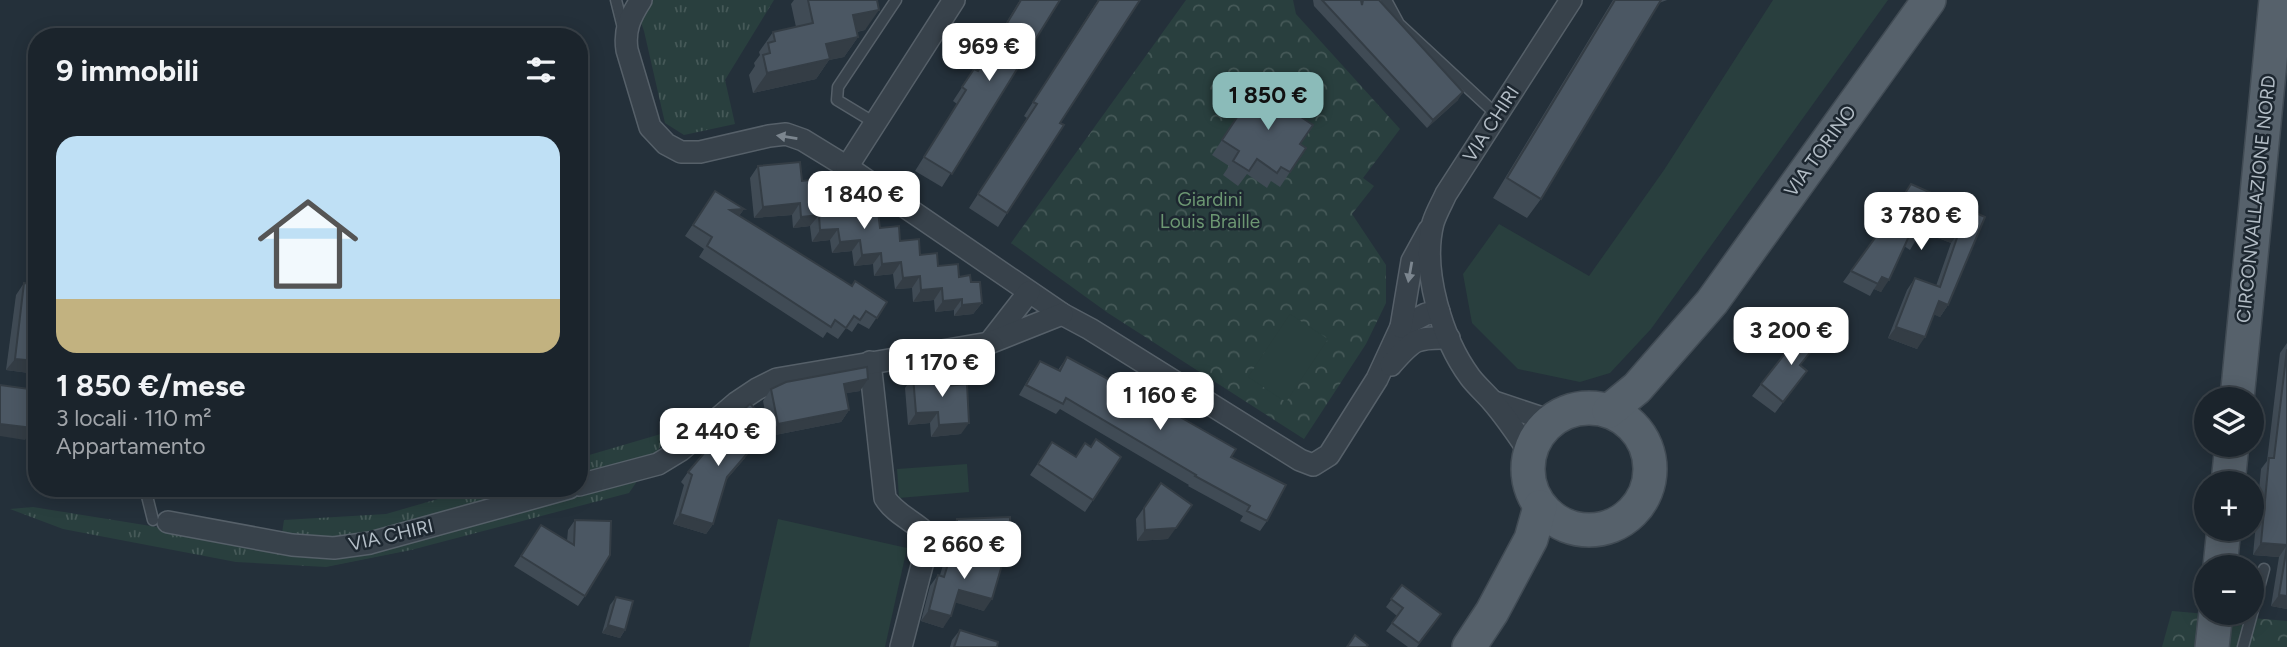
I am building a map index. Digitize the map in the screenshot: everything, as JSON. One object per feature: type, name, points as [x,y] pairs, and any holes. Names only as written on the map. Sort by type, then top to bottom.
[{"type":"main road","name":"VIA TORINO","points":[[1609,411],[1637,388],[1712,302],[1929,0]]},
{"type":"main road","name":"CIRCONVALLAZIONE NORD","points":[[2238,387],[2276,0]]},
{"type":"main road","name":"VIA TORINO","points":[[1636,430],[1651,398],[1700,328],[1712,302]]},
{"type":"main road","points":[[1573,410],[1609,411],[1636,430],[1645,444],[1650,466],[1645,495],[1637,508],[1614,526],[1592,530],[1570,528],[1553,520],[1540,507],[1528,481],[1530,453],[1538,435],[1551,421],[1573,410]]},
{"type":"main road","points":[[1469,647],[1492,612],[1531,540],[1540,507]]},
{"type":"main road","points":[[1492,612],[1551,542],[1570,528]]},
{"type":"main road","points":[[2213,647],[2215,625]]},
{"type":"street","points":[[642,0],[627,25],[626,50],[650,127],[666,144],[681,152],[700,152],[786,134],[820,149],[1062,314]]},
{"type":"street","points":[[847,167],[954,0]]},
{"type":"street","name":"VIA CHIRI","points":[[1554,29],[1556,0]]},
{"type":"street","name":"VIA CHIRI","points":[[1062,314],[1300,460],[1313,465],[1329,456],[1377,379],[1401,327],[1412,261],[1446,194],[1571,0]]},
{"type":"street","name":"VIA CHIRI","points":[[1433,222],[1430,245],[1432,278],[1439,312],[1449,338],[1470,377],[1494,402],[1530,453]]},
{"type":"street","points":[[989,343],[1029,292]]},
{"type":"street","points":[[1401,327],[1426,314],[1439,312]]},
{"type":"street","points":[[588,483],[658,464],[681,450],[736,403],[777,379],[989,343],[1062,314]]},
{"type":"street","name":"VIA CHIRI","points":[[1377,379],[1410,343],[1423,338],[1449,338]]},
{"type":"street","points":[[870,362],[885,498],[891,508],[917,524],[927,534],[928,546],[901,647]]},
{"type":"street","name":"VIA CHIRI","points":[[1494,402],[1551,421]]},
{"type":"street","name":"VIA CHIRI","points":[[160,521],[292,545],[334,548],[370,543],[536,497]]},
{"type":"lane","points":[[616,0],[625,38]]},
{"type":"lane","points":[[875,123],[837,100],[838,87],[896,0]]},
{"type":"lane","points":[[1385,0],[1399,24],[1497,115]]},
{"type":"lane","points":[[149,497],[160,521]]},
{"type":"lane","points":[[2243,647],[2249,625]]},
{"type":"green space","points":[[633,0],[774,0],[725,80],[735,124],[684,135],[665,123],[644,31]]},
{"type":"green space","name":"Giardini Louis Braille","points":[[1186,0],[1293,0],[1296,14],[1400,129],[1363,178],[1374,186],[1352,214],[1386,265],[1386,303],[1366,344],[1304,439],[1108,313],[1011,243]]},
{"type":"green space","points":[[1773,0],[1888,0],[1651,329],[1610,373],[1580,382],[1518,369],[1472,323],[1463,274],[1499,224],[1589,276],[1664,170]]},
{"type":"green space","points":[[1290,314],[1328,339],[1286,402],[1248,377]]},
{"type":"green space","points":[[671,431],[629,493],[411,550],[326,567],[236,562],[63,529],[10,509],[33,507],[280,547],[284,520],[386,514],[445,497],[588,497],[588,455]]},
{"type":"green space","points":[[967,464],[969,492],[899,498],[897,469]]},
{"type":"green space","points":[[778,519],[907,548],[885,647],[749,647]]},
{"type":"green space","points":[[2172,611],[2194,613],[2194,625],[2264,625],[2264,619],[2287,621],[2287,647],[2162,647]]},
{"type":"building","points":[[808,0],[877,0],[879,10],[853,15],[858,37],[826,44],[830,59],[767,73],[763,55],[770,53],[768,43],[775,41],[773,32],[813,23]]},
{"type":"building","points":[[1021,0],[1060,0],[952,174],[924,157],[966,90],[962,87],[974,69],[978,71]]},
{"type":"building","points":[[1099,0],[1140,0],[1060,123],[1064,125],[1007,213],[978,194],[1037,104],[1033,102]]},
{"type":"building","points":[[1322,0],[1361,0],[1362,5],[1363,0],[1379,0],[1463,92],[1433,120]]},
{"type":"building","points":[[1615,0],[1661,0],[1541,199],[1507,178]]},
{"type":"building","points":[[1261,81],[1296,105],[1292,111],[1313,125],[1300,144],[1306,148],[1290,172],[1281,167],[1277,173],[1257,159],[1249,171],[1233,161],[1239,151],[1222,140]]},
{"type":"building","points":[[800,162],[802,181],[818,179],[820,194],[839,192],[841,205],[857,204],[858,214],[878,212],[880,228],[899,226],[900,241],[919,239],[920,255],[937,253],[938,266],[958,264],[959,277],[970,275],[971,282],[980,282],[982,303],[962,305],[962,299],[943,301],[942,288],[921,290],[920,276],[903,278],[901,262],[882,264],[881,253],[862,255],[860,240],[840,242],[838,229],[820,230],[819,215],[801,217],[800,203],[763,207],[758,166]]},
{"type":"building","points":[[1911,184],[1985,217],[1948,305],[1939,301],[1925,337],[1896,327],[1915,278],[1940,287],[1959,232],[1928,219],[1918,239],[1910,234],[1889,280],[1882,277],[1878,284],[1851,271]]},
{"type":"building","points":[[715,191],[744,209],[730,210],[852,286],[855,281],[887,302],[877,318],[866,311],[860,320],[854,316],[846,328],[835,320],[831,327],[707,246],[712,237],[693,225]]},
{"type":"building","points":[[24,283],[28,284],[28,360],[15,359]]},
{"type":"building","points":[[1805,328],[1820,340],[1800,365],[1807,371],[1783,402],[1761,384]]},
{"type":"building","points":[[2287,349],[2287,545],[2261,543],[2264,541],[2269,458],[2274,458]]},
{"type":"building","points":[[1067,357],[1117,384],[1121,377],[1134,385],[1131,389],[1236,449],[1231,457],[1286,485],[1267,521],[1247,511],[1250,506],[1066,398],[1063,404],[1026,385],[1040,361],[1060,371]]},
{"type":"building","points":[[867,367],[868,379],[844,384],[849,410],[778,424],[771,389],[786,382]]},
{"type":"building","points":[[945,374],[946,386],[967,384],[969,423],[939,425],[938,412],[916,413],[913,376]]},
{"type":"building","points":[[0,385],[28,389],[28,427],[0,424]]},
{"type":"building","points":[[750,404],[762,415],[748,432],[736,434],[752,448],[727,477],[713,524],[680,514],[692,475],[688,472],[734,418]]},
{"type":"building","points":[[1096,439],[1121,457],[1093,500],[1038,464],[1052,442],[1076,457],[1085,443],[1091,447]]},
{"type":"building","points":[[1161,483],[1192,505],[1176,528],[1145,530],[1144,508]]},
{"type":"building","points":[[1010,517],[1010,540],[957,541],[957,519]]},
{"type":"building","points":[[575,520],[611,521],[610,555],[585,596],[521,556],[541,525],[574,545]]},
{"type":"building","points":[[2287,546],[2287,596],[2279,595]]},
{"type":"building","points":[[952,551],[1002,565],[992,599],[959,590],[951,616],[929,610],[938,575],[944,577]]},
{"type":"building","points":[[1402,585],[1441,614],[1419,643],[1392,623],[1403,608],[1391,599]]},
{"type":"building","points":[[616,597],[633,601],[625,630],[608,625]]},
{"type":"building","points":[[960,630],[998,642],[997,647],[954,647]]},
{"type":"building","points":[[1355,635],[1368,645],[1347,647]]}]
